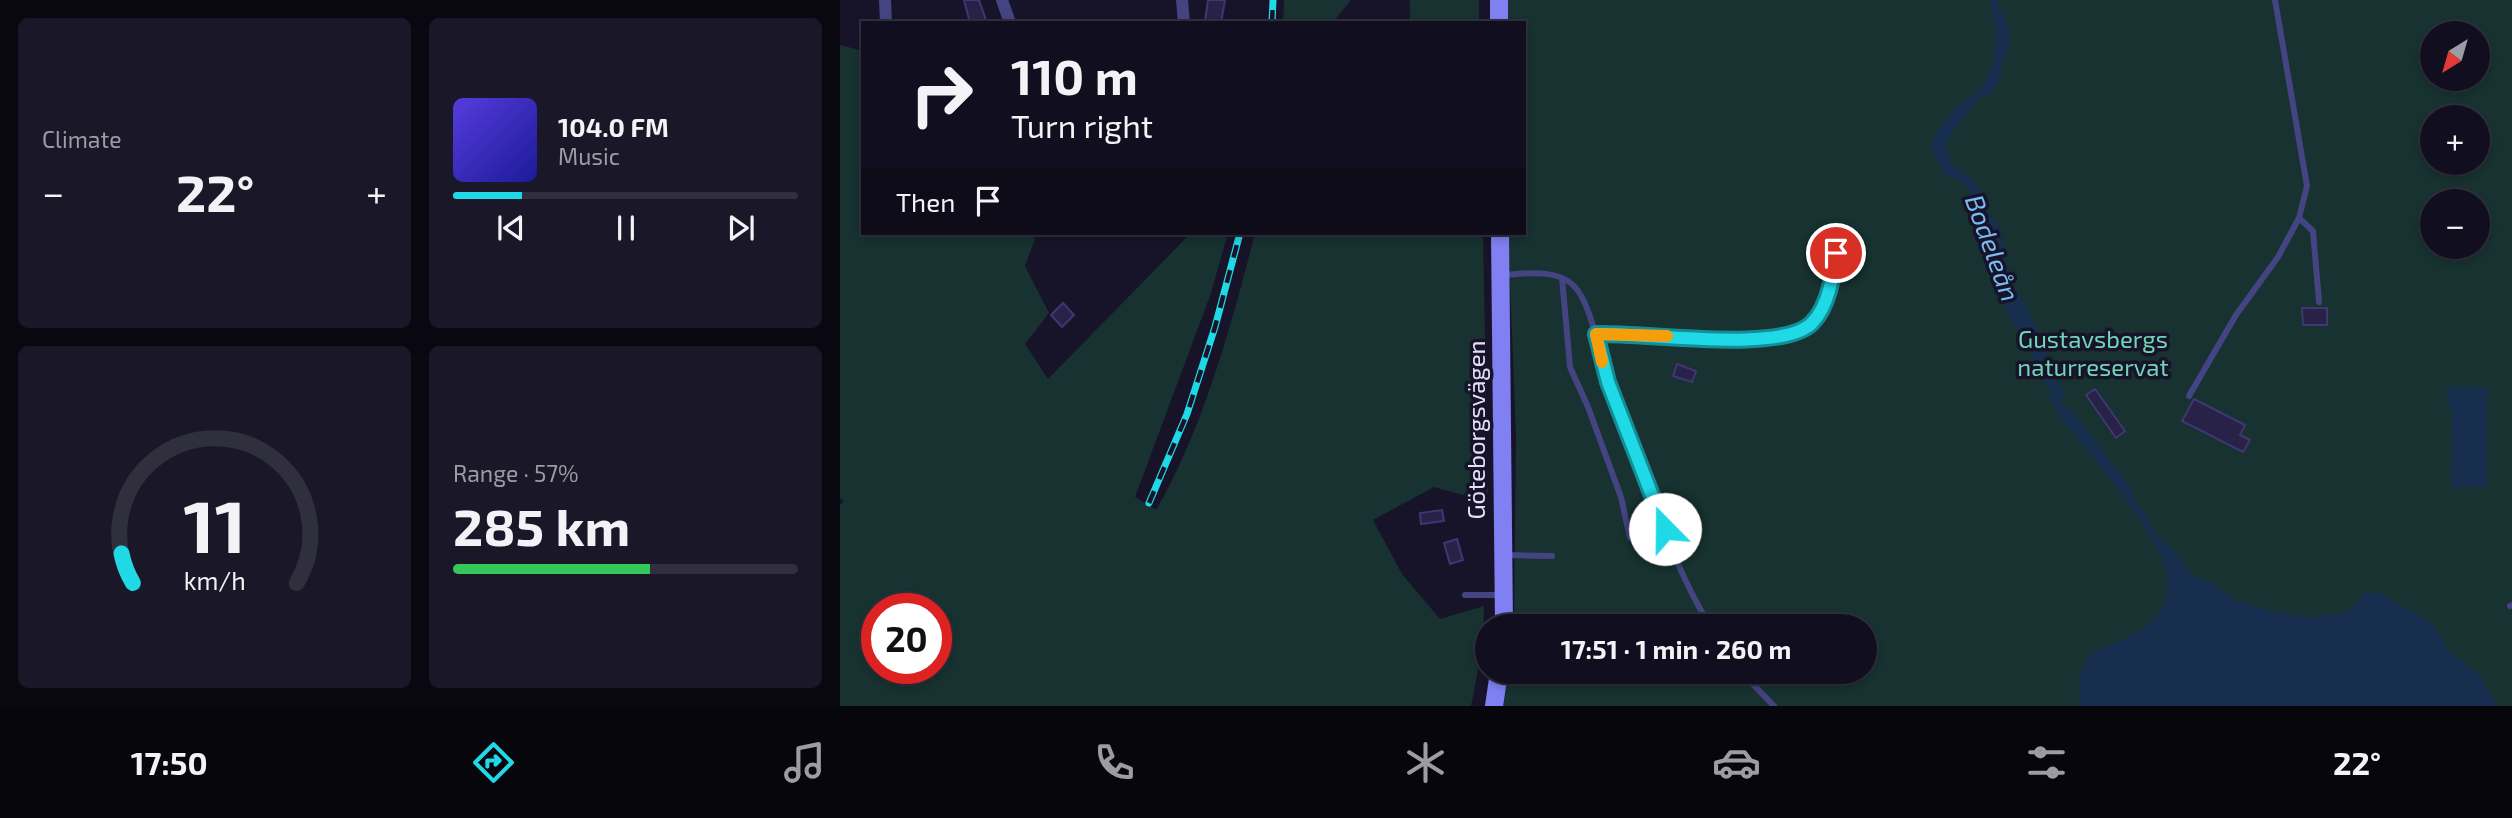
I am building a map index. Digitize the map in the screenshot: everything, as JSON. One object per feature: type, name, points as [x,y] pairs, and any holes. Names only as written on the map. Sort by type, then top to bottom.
[{"type":"street","points":[[885,0],[886,21]]},
{"type":"street","points":[[1002,0],[1009,21]]},
{"type":"street","points":[[1182,0],[1184,21]]},
{"type":"street","points":[[1499,0],[1499,21]]},
{"type":"street","name":"Göteborgsvägen","points":[[1500,235],[1504,614]]},
{"type":"street","points":[[1494,706],[1497,684]]},
{"type":"lane","points":[[2189,396],[2235,315],[2278,257],[2299,218],[2307,186],[2274,0]]},
{"type":"lane","points":[[2299,218],[2313,231],[2319,302]]},
{"type":"lane","points":[[1596,334],[1744,338],[1777,337],[1800,331],[1813,322],[1824,305],[1833,276],[1840,229]]},
{"type":"lane","points":[[1500,275],[1547,274],[1574,285],[1582,296],[1596,334],[1608,382],[1640,469],[1683,575],[1704,614]]},
{"type":"lane","points":[[1562,278],[1570,367],[1588,407],[1621,497],[1630,538]]},
{"type":"lane","points":[[1503,555],[1552,556]]},
{"type":"lane","points":[[1465,595],[1503,595]]},
{"type":"lane","points":[[1753,684],[1774,706]]},
{"type":"green space","points":[[1284,0],[1351,0],[1334,21],[1283,21]]},
{"type":"green space","points":[[1410,0],[1479,0],[1479,21],[1410,21]]},
{"type":"green space","name":"Gustavsbergs naturreservat","points":[[1501,0],[2512,0],[2512,706],[1498,706],[1503,684],[1877,684],[1877,614],[1514,614],[1516,435],[1508,235],[1526,235],[1526,21],[1502,21]]},
{"type":"green space","points":[[840,45],[861,50],[861,235],[1035,235],[1025,266],[1049,313],[1025,344],[1048,379],[1189,235],[1227,235],[1211,293],[1135,497],[1156,510],[1173,479],[1202,411],[1226,339],[1254,235],[1483,235],[1488,502],[1434,487],[1373,520],[1402,574],[1440,619],[1484,606],[1484,614],[1475,614],[1475,684],[1471,706],[840,706],[840,505],[844,501],[840,498]]},
{"type":"water","name":"Bodeleån","points":[[1990,0],[1999,0],[1998,7],[2009,33],[2008,50],[2000,78],[1993,91],[1977,99],[1950,136],[1945,150],[1951,157],[1950,163],[1977,184],[1983,207],[1997,223],[2010,281],[2026,305],[2046,351],[2049,365],[2065,394],[2061,401],[2073,411],[2133,491],[2131,496],[2155,533],[2183,560],[2184,567],[2195,578],[2209,581],[2235,600],[2267,610],[2310,618],[2350,611],[2365,592],[2380,593],[2433,624],[2448,650],[2478,674],[2498,706],[2080,706],[2080,682],[2084,665],[2102,648],[2143,629],[2157,616],[2166,598],[2166,571],[2148,532],[2134,511],[2057,411],[2049,389],[2002,302],[1981,219],[1968,188],[1959,180],[1945,174],[1931,150],[1934,136],[1951,113],[1979,90],[1991,72],[1997,35]]},
{"type":"water","points":[[2447,387],[2487,387],[2487,487],[2451,487],[2452,405],[2447,404]]},
{"type":"building","points":[[964,0],[979,0],[986,21],[969,21]]},
{"type":"building","points":[[1208,0],[1225,0],[1221,21],[1205,21]]},
{"type":"building","points":[[1063,303],[1074,315],[1062,327],[1051,315]]},
{"type":"building","points":[[2302,308],[2327,308],[2327,325],[2303,325]]},
{"type":"building","points":[[1677,364],[1696,371],[1692,382],[1673,376]]},
{"type":"building","points":[[2095,389],[2125,431],[2116,438],[2086,395]]},
{"type":"building","points":[[2194,399],[2245,425],[2240,435],[2250,440],[2243,452],[2182,421]]},
{"type":"building","points":[[1442,510],[1444,521],[1421,524],[1420,513]]},
{"type":"building","points":[[1457,539],[1463,560],[1450,564],[1444,543]]},
{"type":"railway","points":[[1272,21],[1273,0]]},
{"type":"railway","points":[[1149,503],[1187,414],[1215,327],[1239,235]]},
{"type":"slow traffic","points":[[1602,362],[1596,334],[1667,336]]},
{"type":"route","points":[[1665,529],[1608,382],[1596,334],[1744,338],[1790,335],[1813,322],[1824,305],[1833,276],[1836,253]]}]
